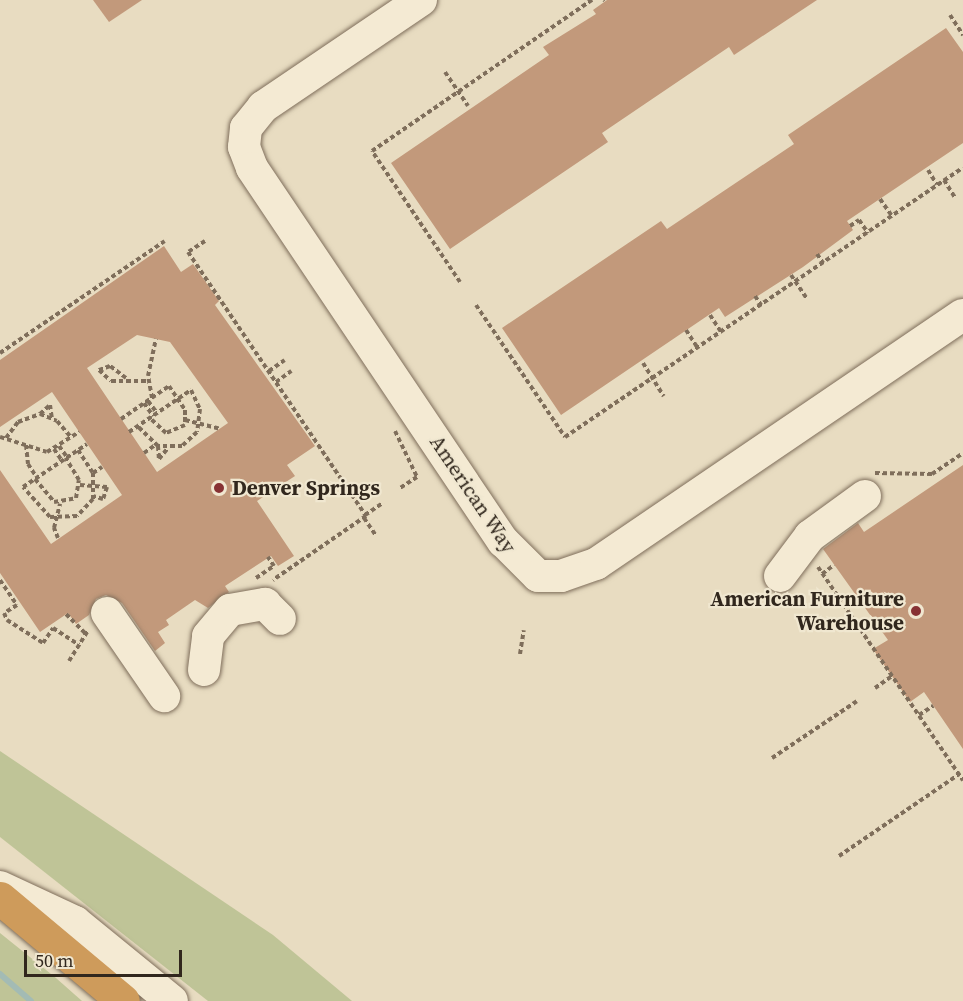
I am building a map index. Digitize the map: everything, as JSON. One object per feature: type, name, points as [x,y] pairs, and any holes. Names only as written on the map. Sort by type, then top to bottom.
[{"type":"highway","points":[[0,898],[123,1001]]},
{"type":"street","name":"American Way","points":[[421,0],[263,107],[243,138],[252,168],[503,541],[538,576],[561,576],[596,564],[963,315]]},
{"type":"street","points":[[794,572],[810,536],[867,486]]},
{"type":"street","points":[[204,670],[204,645],[223,615],[256,603],[280,619]]},
{"type":"street","points":[[96,623],[164,696]]},
{"type":"street","points":[[0,887],[75,922],[172,1001]]},
{"type":"path","points":[[460,282],[372,151],[592,0]]},
{"type":"path","points":[[950,15],[963,35]]},
{"type":"path","points":[[445,72],[468,106]]},
{"type":"path","points":[[476,305],[565,437],[963,168]]},
{"type":"path","points":[[928,170],[937,185]]},
{"type":"path","points":[[944,180],[956,199]]},
{"type":"path","points":[[880,199],[892,216]]},
{"type":"path","points":[[850,226],[859,220],[868,233]]},
{"type":"path","points":[[0,352],[165,241]]},
{"type":"path","points":[[205,241],[188,252],[365,516],[376,536]]},
{"type":"path","points":[[817,254],[823,263]]},
{"type":"path","points":[[791,275],[807,299]]},
{"type":"path","points":[[755,296],[761,305]]},
{"type":"path","points":[[710,315],[721,332]]},
{"type":"path","points":[[686,330],[697,347]]},
{"type":"path","points":[[121,419],[148,401],[169,386],[178,399],[185,420],[180,429],[166,433],[153,416],[148,401],[156,339]]},
{"type":"path","points":[[268,371],[285,360]]},
{"type":"path","points":[[643,363],[664,396]]},
{"type":"path","points":[[126,378],[110,366],[99,370],[111,381],[126,378],[149,381]]},
{"type":"path","points":[[276,382],[291,370]]},
{"type":"path","points":[[129,432],[191,390],[201,422],[188,443],[168,448],[156,445],[138,427]]},
{"type":"path","points":[[6,438],[18,422],[40,414],[50,405],[52,419]]},
{"type":"path","points":[[40,414],[52,419],[71,437]]},
{"type":"path","points":[[185,420],[201,422],[220,429]]},
{"type":"path","points":[[392,424],[417,477],[400,488]]},
{"type":"path","points":[[0,437],[26,445],[57,448],[79,432]]},
{"type":"path","points":[[78,450],[93,473],[93,496],[77,516],[56,518],[44,514],[23,487],[36,478],[65,459],[78,450],[87,444]]},
{"type":"path","points":[[26,445],[28,464],[36,478],[60,504]]},
{"type":"path","points":[[156,445],[159,459],[168,448]]},
{"type":"path","points":[[144,453],[156,445]]},
{"type":"path","points":[[57,448],[80,485],[76,498],[60,504]]},
{"type":"path","points":[[867,486],[877,471],[932,474],[963,453]]},
{"type":"path","points":[[93,473],[102,467]]},
{"type":"path","points":[[80,485],[94,484],[108,490],[103,499],[93,496]]},
{"type":"path","points":[[268,557],[274,566],[256,578],[262,587],[382,503]]},
{"type":"path","points":[[58,538],[56,518],[60,504]]},
{"type":"path","points":[[794,572],[815,563],[963,779]]},
{"type":"path","points":[[822,574],[834,565]]},
{"type":"path","points":[[0,580],[17,605],[4,613],[7,620],[43,643],[53,628],[79,645]]},
{"type":"path","points":[[66,614],[96,623]]},
{"type":"path","points":[[520,654],[524,630]]},
{"type":"path","points":[[875,688],[892,676]]},
{"type":"path","points":[[772,758],[857,700]]},
{"type":"path","points":[[919,715],[933,706]]},
{"type":"path","points":[[839,856],[959,774]]},
{"type":"green space","points":[[0,751],[273,935],[352,1001],[208,1001],[0,837]]},
{"type":"green space","points":[[0,933],[56,978],[82,1001],[0,1001]]},
{"type":"building","points":[[93,0],[142,0],[109,22]]},
{"type":"building","points":[[607,0],[817,0],[734,55],[729,47],[602,133],[608,142],[450,249],[391,163],[549,55],[543,47],[596,14],[593,10]]},
{"type":"building","points":[[946,28],[963,52],[963,143],[847,221],[853,230],[803,267],[725,317],[719,308],[561,415],[502,328],[661,221],[667,229],[794,144],[788,135]]},
{"type":"building","points":[[164,246],[181,272],[193,264],[219,301],[215,305],[315,446],[287,465],[295,476],[257,501],[294,556],[278,566],[271,556],[225,586],[229,592],[208,608],[195,600],[166,620],[169,625],[158,632],[165,643],[155,651],[122,603],[106,595],[96,599],[89,615],[76,624],[68,613],[40,632],[0,573],[0,470],[51,544],[122,495],[52,392],[0,427],[0,360]],"holes":[[[137,335],[170,342],[228,423],[157,472],[87,368]]]},
{"type":"building","name":"American Furniture Warehouse","points":[[963,465],[963,749],[924,692],[910,702],[873,649],[888,640],[823,549],[858,523],[864,532]]},
{"type":"waterway","points":[[0,974],[31,1001]]},
{"type":"place","name":"Denver Springs","points":[[219,488]]},
{"type":"place","name":"American Furniture Warehouse","points":[[916,611]]}]
